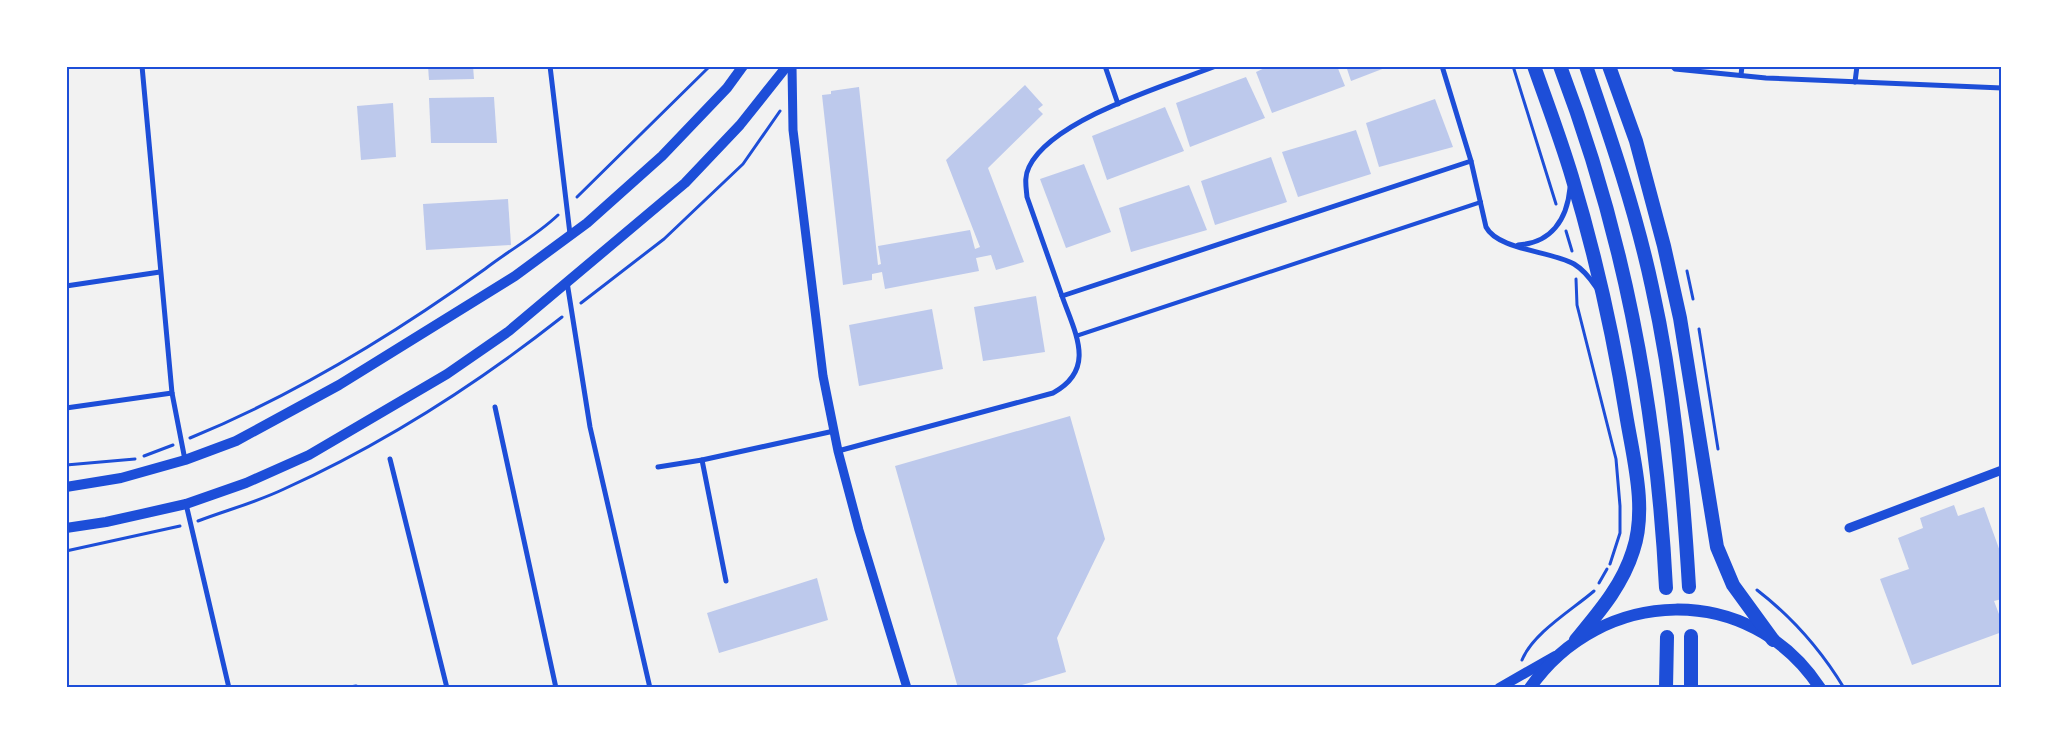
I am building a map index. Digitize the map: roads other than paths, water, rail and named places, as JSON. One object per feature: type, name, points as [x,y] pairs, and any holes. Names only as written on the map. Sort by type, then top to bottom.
[{"type":"highway","points":[[1534,66],[1571,175],[1604,300],[1616,350],[1634,460],[1638,524],[1634,550],[1622,578],[1606,604],[1576,640]]},
{"type":"highway","points":[[1560,66],[1603,192],[1633,318],[1658,474],[1666,588]]},
{"type":"highway","points":[[1586,66],[1622,173],[1652,287],[1676,418],[1689,587]]},
{"type":"highway","points":[[1609,66],[1636,141],[1672,280],[1680,318],[1717,547],[1733,585],[1773,640]]},
{"type":"highway","points":[[1690,688],[1691,636]]},
{"type":"highway","points":[[1666,688],[1667,637]]},
{"type":"main road","points":[[66,487],[121,478],[186,460],[236,441],[339,386],[515,276],[570,235],[662,156],[727,88],[743,66]]},
{"type":"main road","points":[[66,528],[106,522],[186,504],[246,483],[309,455],[447,374],[510,331],[685,183],[740,125],[787,66]]},
{"type":"main road","points":[[1530,688],[1558,655],[1576,640],[1616,619],[1645,612],[1675,609],[1705,612],[1747,625],[1773,640],[1796,658],[1820,688]]},
{"type":"main road","points":[[1499,688],[1558,655]]},
{"type":"street","points":[[142,66],[172,393],[186,460]]},
{"type":"street","points":[[550,66],[570,235]]},
{"type":"street","points":[[792,66],[793,130],[824,376],[834,431],[859,530],[907,688]]},
{"type":"street","points":[[1105,66],[1118,104]]},
{"type":"street","points":[[838,451],[1053,393],[1074,376],[1080,363],[1080,351],[1027,197],[1025,180],[1029,166],[1052,140],[1070,128],[1118,104],[1216,66]]},
{"type":"street","points":[[1442,66],[1471,161],[1489,234],[1501,242],[1555,256],[1575,265],[1589,277],[1604,300]]},
{"type":"street","points":[[1672,66],[1675,69],[1741,75],[2002,88]]},
{"type":"street","points":[[1741,75],[1742,66]]},
{"type":"street","points":[[1855,82],[1857,66]]},
{"type":"street","points":[[1062,296],[1471,161]]},
{"type":"street","points":[[1515,245],[1529,244],[1547,237],[1561,221],[1570,193],[1571,175]]},
{"type":"street","points":[[66,286],[160,272]]},
{"type":"street","points":[[567,282],[590,427],[650,688]]},
{"type":"street","points":[[66,408],[172,393]]},
{"type":"street","points":[[495,407],[556,688]]},
{"type":"street","points":[[658,468],[834,431]]},
{"type":"street","points":[[390,459],[447,688]]},
{"type":"street","points":[[702,460],[726,582]]},
{"type":"street","points":[[1849,528],[2002,470]]},
{"type":"street","points":[[186,504],[229,688]]},
{"type":"street","points":[[350,688],[356,687]]},
{"type":"lane","points":[[1076,336],[1480,202]]}]
